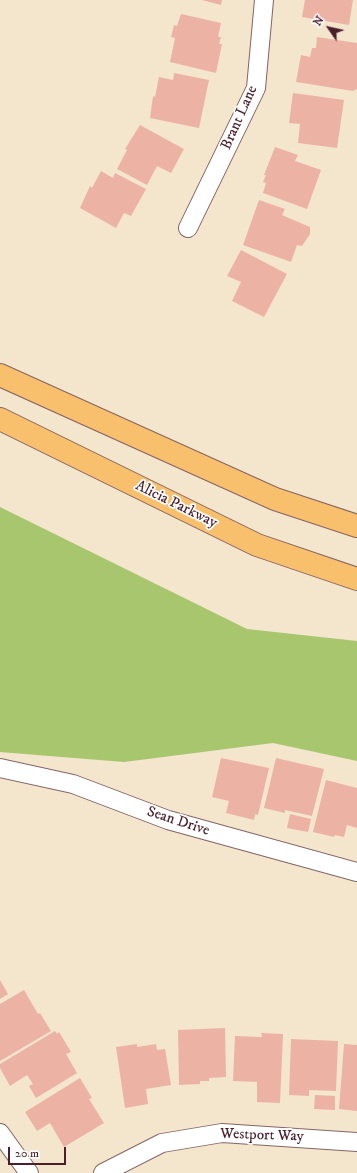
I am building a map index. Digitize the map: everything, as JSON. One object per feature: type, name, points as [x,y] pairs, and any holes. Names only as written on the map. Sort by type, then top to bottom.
[{"type":"main road","points":[[0,375],[275,499],[357,526]]},
{"type":"main road","name":"Alicia Parkway","points":[[0,419],[257,545],[357,579]]},
{"type":"street","name":"Brant Lane","points":[[188,228],[256,88],[264,0]]},
{"type":"street","name":"Sean Drive","points":[[0,768],[73,784],[168,820],[357,872]]},
{"type":"street","points":[[0,1133],[29,1173]]},
{"type":"street","name":"Westport Way","points":[[103,1173],[162,1143],[222,1133],[357,1142]]},
{"type":"green space","points":[[0,507],[247,629],[357,641],[357,761],[273,743],[124,762],[0,752]]},
{"type":"building","points":[[202,0],[222,0],[221,5]]},
{"type":"building","points":[[305,0],[353,0],[349,25],[302,17]]},
{"type":"building","points":[[181,14],[221,23],[218,37],[221,37],[219,44],[222,44],[216,73],[170,62],[175,38],[171,37],[174,25],[177,26]]},
{"type":"building","points":[[317,37],[357,43],[357,89],[353,91],[296,82],[301,55],[310,57],[312,48],[316,48]]},
{"type":"building","points":[[174,73],[209,80],[199,128],[150,118],[153,96],[155,97],[159,77],[173,80]]},
{"type":"building","points":[[293,93],[344,100],[337,148],[298,143],[300,124],[289,123]]},
{"type":"building","points":[[140,125],[184,149],[171,173],[157,166],[147,185],[117,169],[127,150],[125,149]]},
{"type":"building","points":[[275,147],[298,155],[295,161],[321,170],[307,209],[263,193],[266,183],[263,182],[266,175],[264,175]]},
{"type":"building","points":[[101,171],[113,178],[115,173],[146,189],[131,216],[124,213],[116,228],[80,208],[90,186],[92,188]]},
{"type":"building","points":[[259,200],[285,209],[282,215],[310,227],[310,234],[302,246],[297,245],[291,262],[243,245]]},
{"type":"building","points":[[241,250],[287,274],[264,317],[232,301],[241,282],[227,276]]},
{"type":"building","points":[[221,758],[269,768],[258,815],[255,814],[254,820],[226,813],[229,801],[212,797]]},
{"type":"building","points":[[276,758],[324,769],[312,816],[285,810],[285,813],[264,808]]},
{"type":"building","points":[[326,780],[357,788],[357,828],[347,825],[344,837],[335,835],[334,837],[313,832]]},
{"type":"building","points":[[290,814],[311,819],[308,832],[287,828]]},
{"type":"building","points":[[0,980],[8,994],[0,999]]},
{"type":"building","points":[[24,990],[38,1014],[40,1013],[51,1031],[0,1061],[0,1004]]},
{"type":"building","points":[[225,1028],[226,1077],[209,1078],[209,1081],[200,1081],[200,1084],[179,1085],[178,1030]]},
{"type":"building","points":[[55,1031],[57,1034],[59,1032],[71,1052],[66,1054],[77,1073],[36,1098],[29,1086],[33,1084],[27,1075],[10,1086],[0,1068],[0,1064]]},
{"type":"building","points":[[261,1033],[283,1034],[280,1103],[257,1102],[257,1082],[233,1081],[235,1036],[262,1037]]},
{"type":"building","points":[[291,1039],[338,1041],[336,1091],[309,1090],[309,1096],[289,1095]]},
{"type":"building","points":[[137,1044],[137,1047],[156,1044],[157,1050],[165,1049],[171,1085],[146,1089],[148,1104],[125,1108],[116,1047]]},
{"type":"building","points":[[344,1044],[357,1045],[357,1111],[339,1109]]},
{"type":"building","points":[[80,1078],[92,1098],[89,1099],[104,1123],[64,1147],[50,1123],[37,1131],[25,1112]]},
{"type":"building","points":[[315,1095],[335,1096],[335,1110],[314,1109]]}]
